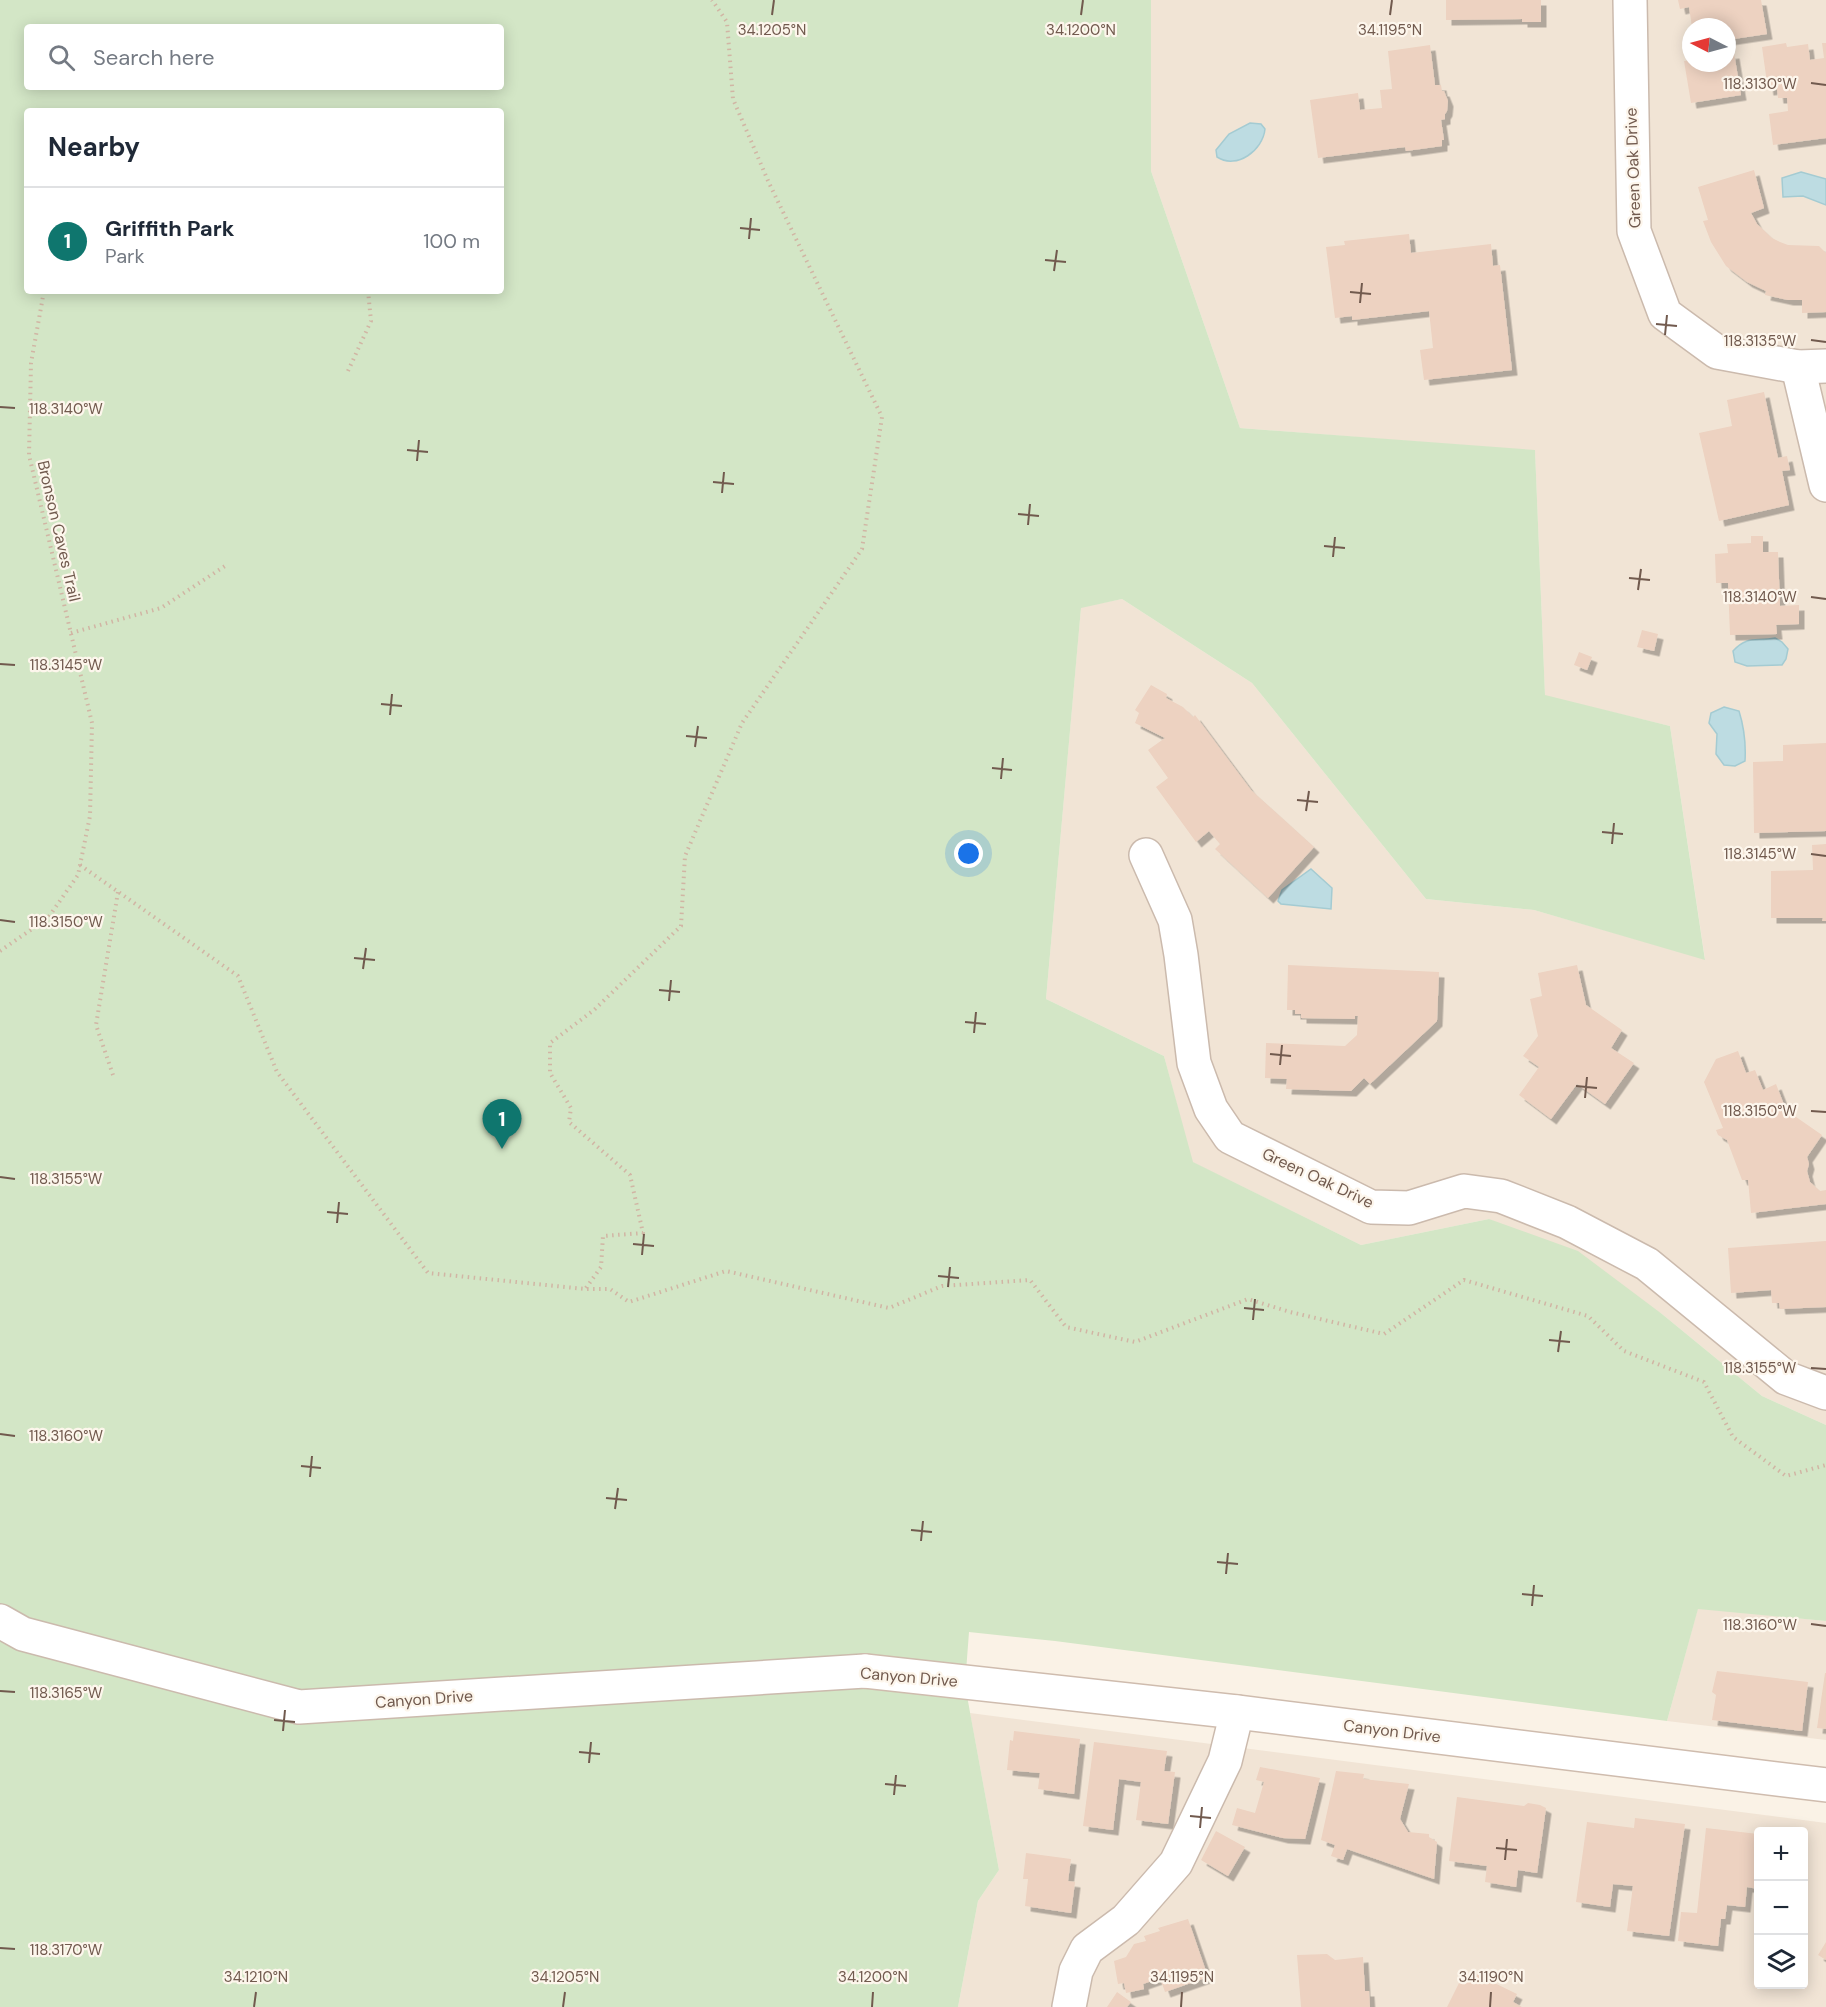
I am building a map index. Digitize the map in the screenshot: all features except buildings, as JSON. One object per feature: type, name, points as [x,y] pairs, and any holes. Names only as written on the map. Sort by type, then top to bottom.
[{"type":"street","name":"Green Oak Drive","points":[[1629,0],[1634,231],[1665,314],[1717,352],[1812,367],[1826,485]]},
{"type":"street","name":"Green Oak Drive","points":[[1146,855],[1175,920],[1194,1063],[1212,1109],[1230,1137],[1371,1207],[1409,1208],[1464,1191],[1501,1196],[1567,1222],[1647,1264],[1786,1378],[1826,1393]]},
{"type":"street","name":"Canyon Drive","points":[[0,1622],[23,1634],[299,1707],[865,1671],[1237,1712],[1826,1785]]},
{"type":"street","points":[[1069,2007],[1076,1971],[1087,1949],[1126,1920],[1176,1863],[1225,1761],[1237,1712]]},
{"type":"path","points":[[585,1289],[601,1267],[603,1236],[642,1233],[630,1175],[569,1122],[570,1108],[550,1073],[550,1043],[594,1010],[681,926],[685,856],[742,723],[862,549],[882,417],[769,183],[733,99],[727,22],[712,0]]},
{"type":"path","name":"Bronson Caves Trail","points":[[0,951],[48,918],[78,875],[90,816],[92,723],[29,456],[31,363],[43,294]]},
{"type":"path","points":[[348,371],[371,321],[368,294]]},
{"type":"path","points":[[71,633],[161,608],[225,566]]},
{"type":"path","points":[[80,865],[238,976],[277,1072],[428,1273],[585,1289],[610,1289],[629,1302],[726,1271],[889,1308],[942,1286],[1030,1280],[1066,1327],[1135,1342],[1248,1299],[1290,1312],[1384,1334],[1464,1280],[1588,1316],[1624,1350],[1704,1382],[1733,1437],[1786,1476],[1826,1465]]},
{"type":"path","points":[[113,1075],[96,1024],[118,892]]},
{"type":"shaded area","points":[[1151,0],[1826,0],[1826,1425],[1762,1396],[1662,1314],[1489,1219],[1361,1245],[1192,1162],[1164,1056],[1046,999],[1081,607],[1122,599],[1252,683],[1426,899],[1534,910],[1705,959],[1670,726],[1545,696],[1535,451],[1240,428],[1151,171]]},
{"type":"shaded area","points":[[1698,1608],[1826,1621],[1826,1740],[1667,1721]]},
{"type":"shaded area","points":[[970,1713],[1826,1823],[1826,2007],[958,2007],[978,1901],[999,1870]]},
{"type":"green space","points":[[0,0],[1151,0],[1151,171],[1240,428],[1535,450],[1545,695],[1670,726],[1705,960],[1534,910],[1426,899],[1252,683],[1122,599],[1081,608],[1046,999],[1164,1056],[1193,1162],[1361,1245],[1489,1219],[1578,1251],[1662,1314],[1762,1396],[1826,1425],[1826,1621],[1698,1609],[1667,1721],[1055,1641],[969,1632],[965,1685],[999,1870],[978,1901],[958,2007],[0,2007]]},
{"type":"water","points":[[1250,123],[1261,124],[1265,129],[1254,151],[1248,156],[1233,161],[1217,157],[1216,150],[1229,134]]},
{"type":"water","points":[[1801,172],[1826,179],[1826,205],[1803,196],[1783,197],[1782,178]]},
{"type":"water","points":[[1775,638],[1788,649],[1782,665],[1747,666],[1735,662],[1733,651],[1743,643]]},
{"type":"water","points":[[1724,707],[1739,711],[1743,729],[1745,761],[1735,766],[1724,765],[1716,754],[1717,734],[1709,723],[1711,713]]},
{"type":"water","points":[[1311,869],[1332,888],[1331,909],[1281,904],[1278,901],[1282,890]]},
{"type":"place","name":"Griffith Park","points":[[502,1149]]}]
